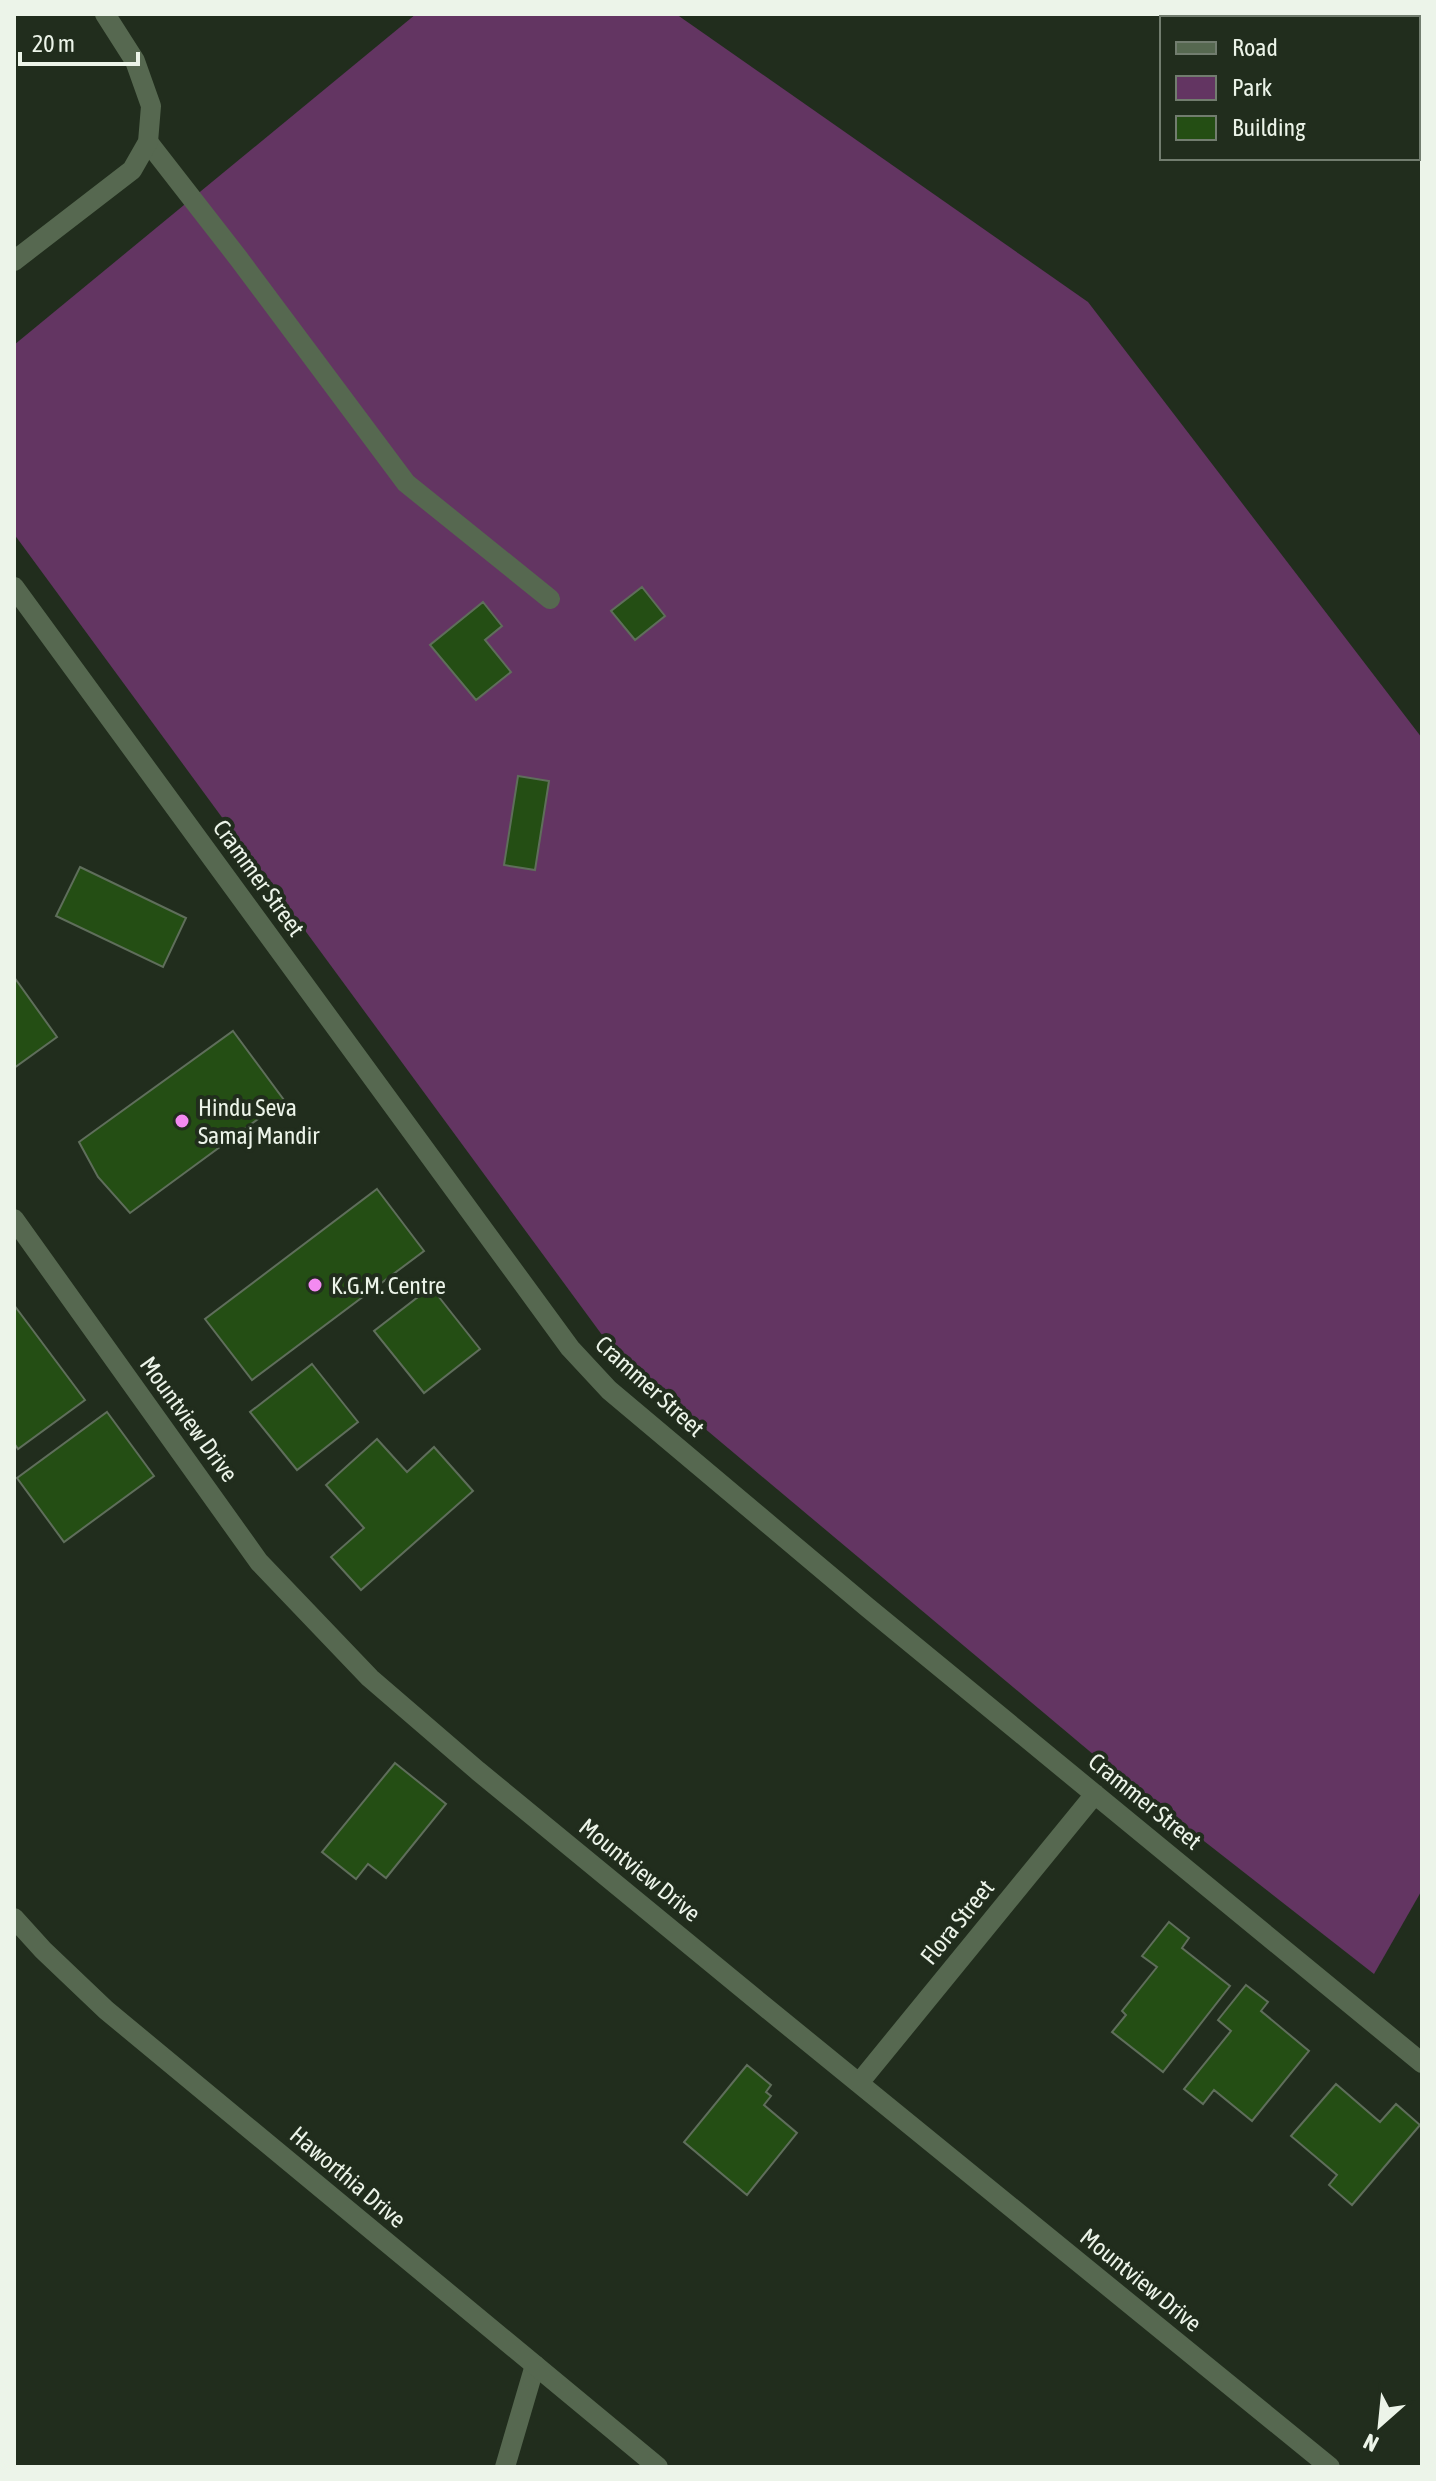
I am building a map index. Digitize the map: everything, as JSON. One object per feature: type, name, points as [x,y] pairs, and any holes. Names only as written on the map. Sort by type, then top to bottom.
[{"type":"street","points":[[14,261],[132,170],[148,142],[151,106],[135,61],[105,14]]},
{"type":"street","points":[[148,142],[406,483],[550,599]]},
{"type":"street","name":"Crammer Street","points":[[14,587],[570,1348],[609,1390],[879,1617],[1422,2063]]},
{"type":"street","name":"Mountview Drive","points":[[14,1219],[259,1562],[370,1678],[478,1771],[1330,2467]]},
{"type":"street","name":"Flora Street","points":[[859,2083],[1095,1794]]},
{"type":"street","name":"Haworthia Drive","points":[[14,1918],[106,2010],[658,2467]]},
{"type":"street","points":[[505,2467],[535,2365]]},
{"type":"green space","points":[[416,14],[676,14],[1088,302],[1422,738],[1422,1890],[1374,1974],[1094,1755],[616,1354],[14,534],[14,345]]},
{"type":"building","points":[[642,587],[665,616],[635,640],[611,611]]},
{"type":"building","points":[[483,602],[502,626],[485,640],[511,672],[476,700],[430,645]]},
{"type":"building","points":[[518,776],[549,781],[535,870],[504,865]]},
{"type":"building","points":[[80,867],[186,918],[163,967],[56,916]]},
{"type":"building","points":[[14,977],[57,1037],[14,1068]]},
{"type":"building","name":"Hindu Seva Samaj Mandir","points":[[233,1031],[284,1100],[130,1213],[98,1177],[79,1142]]},
{"type":"building","name":"K.G.M. Centre","points":[[377,1189],[424,1251],[252,1380],[205,1319]]},
{"type":"building","points":[[431,1287],[480,1349],[424,1393],[374,1331]]},
{"type":"building","points":[[14,1305],[85,1400],[18,1449],[14,1443]]},
{"type":"building","points":[[312,1364],[358,1422],[297,1470],[250,1412]]},
{"type":"building","points":[[107,1412],[154,1476],[64,1542],[17,1478]]},
{"type":"building","points":[[377,1439],[407,1472],[434,1447],[473,1491],[361,1590],[331,1557],[364,1528],[326,1485]]},
{"type":"building","points":[[395,1763],[446,1804],[386,1878],[368,1864],[356,1879],[322,1852]]},
{"type":"building","points":[[1169,1922],[1189,1938],[1182,1948],[1230,1986],[1163,2072],[1112,2032],[1126,2015],[1122,2011],[1157,1967],[1142,1956]]},
{"type":"building","points":[[1246,1985],[1268,2002],[1261,2011],[1309,2051],[1252,2121],[1214,2090],[1203,2104],[1184,2089],[1231,2031],[1218,2020]]},
{"type":"building","points":[[747,2065],[771,2085],[766,2092],[771,2096],[764,2105],[797,2133],[747,2195],[684,2142]]},
{"type":"building","points":[[1336,2084],[1380,2122],[1396,2104],[1420,2125],[1352,2205],[1329,2185],[1337,2175],[1291,2136]]},
{"type":"place","name":"Hindu Seva Samaj Mandir","points":[[182,1121]]},
{"type":"place","name":"K.G.M. Centre","points":[[315,1285]]}]
